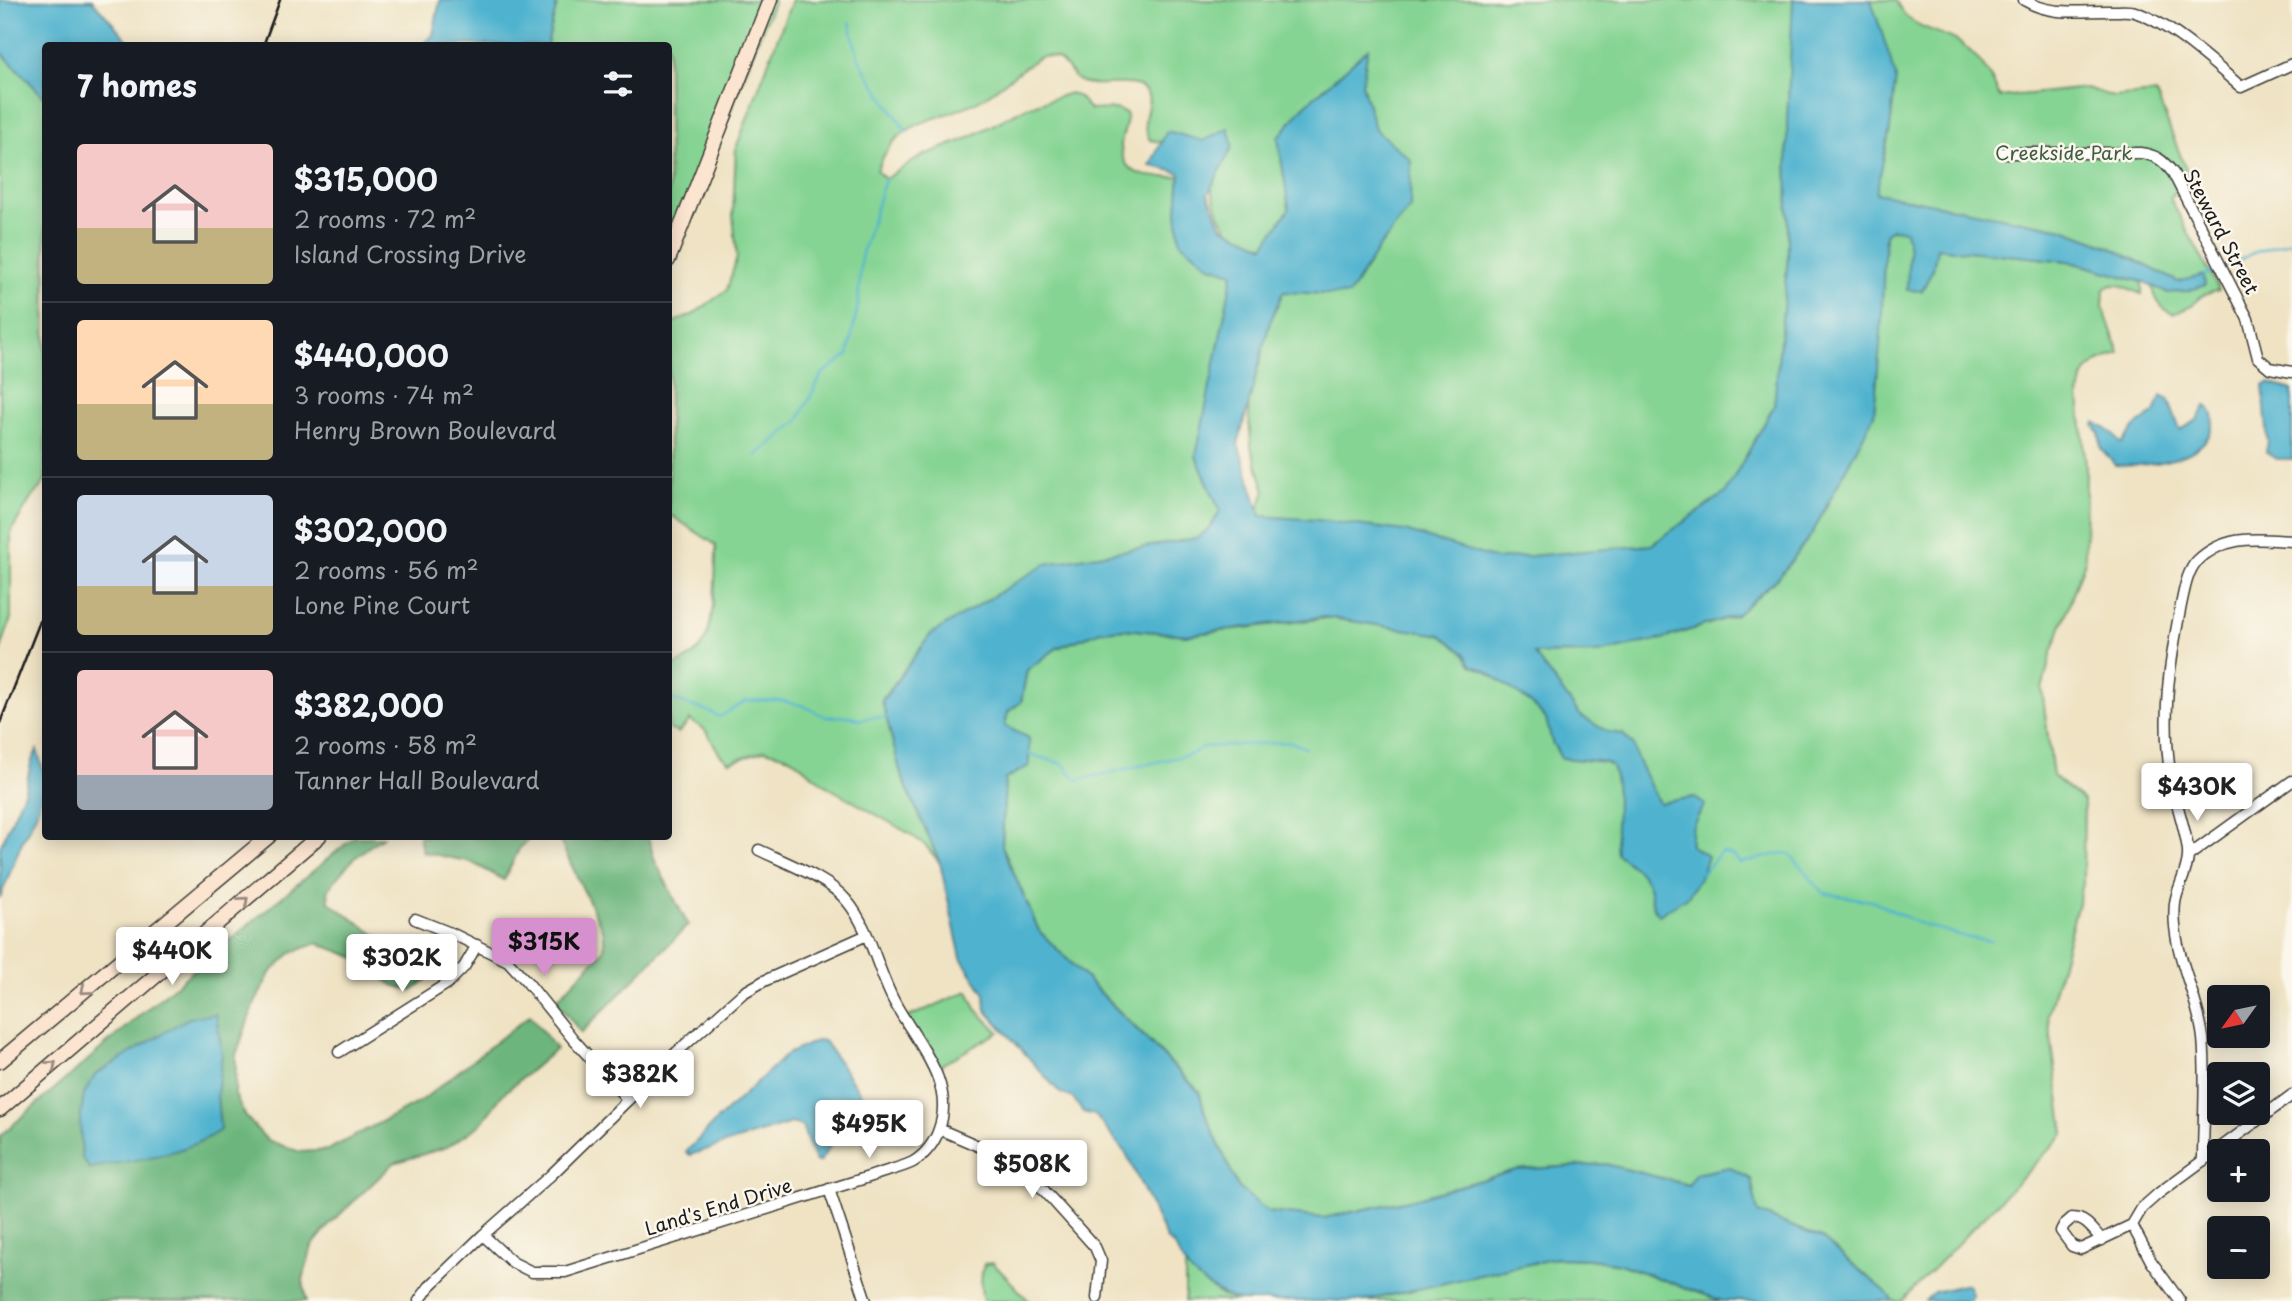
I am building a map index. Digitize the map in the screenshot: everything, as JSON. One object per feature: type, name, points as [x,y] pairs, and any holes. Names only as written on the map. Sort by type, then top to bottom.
[{"type":"main road","points":[[672,250],[770,0]]},
{"type":"main road","points":[[0,1061],[264,840]]},
{"type":"main road","points":[[0,1109],[315,840]]},
{"type":"street","points":[[2024,0],[2056,12],[2105,5],[2134,11],[2171,31],[2241,87],[2292,64]]},
{"type":"street","name":"Steward Street","points":[[2002,153],[2140,153],[2164,161],[2173,173],[2248,319],[2258,358],[2270,368],[2292,372]]},
{"type":"street","points":[[2203,1161],[2203,1037],[2179,953],[2176,929],[2175,904],[2189,856],[2171,779],[2166,731],[2167,682],[2185,586],[2194,562],[2215,547],[2248,538],[2292,541]]},
{"type":"street","points":[[2189,856],[2292,781]]},
{"type":"street","name":"Land's End Drive","points":[[483,1235],[512,1262],[532,1272],[565,1272],[914,1162],[927,1150],[944,1116],[944,1094],[939,1077],[893,1001],[867,935],[847,901],[832,887],[759,850]]},
{"type":"street","points":[[415,919],[508,961],[628,1100]]},
{"type":"street","points":[[419,1301],[429,1287],[483,1235],[551,1175],[743,993],[867,935]]},
{"type":"street","points":[[339,1052],[448,983],[464,967],[477,945]]},
{"type":"street","points":[[2102,1240],[2132,1225],[2142,1208],[2292,1095]]},
{"type":"street","points":[[939,1129],[1020,1164],[1095,1247],[1101,1261],[1097,1298]]},
{"type":"street","points":[[830,1189],[866,1301]]},
{"type":"street","points":[[2132,1225],[2137,1239],[2180,1301]]},
{"type":"green space","points":[[558,0],[774,0],[672,265],[672,42],[547,42]]},
{"type":"green space","points":[[792,0],[1802,0],[1782,431],[1644,588],[1254,521],[1265,491],[1251,447],[1247,387],[1270,245],[1251,243],[1237,237],[1227,227],[1214,199],[1206,150],[1150,140],[1145,125],[1149,98],[1143,88],[1129,84],[1081,82],[1057,59],[1040,57],[983,98],[908,130],[896,139],[877,171],[885,179],[922,156],[966,139],[1027,107],[1070,93],[1079,97],[1090,110],[1116,109],[1126,113],[1121,146],[1128,166],[1143,175],[1153,177],[1183,176],[1244,272],[1196,456],[1220,511],[1210,528],[1197,538],[931,634],[882,700],[901,774],[940,863],[926,846],[910,834],[828,787],[790,757],[765,750],[729,762],[720,754],[705,730],[690,720],[678,733],[672,730],[672,666],[689,658],[700,648],[709,628],[714,598],[716,545],[672,516],[672,323],[692,315],[727,290],[737,257],[733,214],[736,148]]},
{"type":"green space","name":"Creekside Park","points":[[1867,0],[1896,0],[1901,10],[1914,22],[1965,46],[1983,66],[2000,97],[2087,88],[2113,97],[2156,93],[2188,175],[2170,198],[2219,290],[2201,296],[2192,306],[2173,314],[2159,303],[2153,285],[2168,293],[2178,282],[2108,246],[2063,229],[1875,193],[1890,129]]},
{"type":"green space","points":[[0,32],[42,72],[42,485],[11,531],[11,618],[0,652]]},
{"type":"green space","points":[[1892,229],[1905,229],[1909,250],[1908,275],[1933,269],[1936,248],[2068,261],[2142,282],[2142,294],[2118,285],[2104,289],[2103,307],[2119,353],[2099,361],[2082,379],[2079,397],[2086,465],[2085,561],[2051,655],[2042,689],[2053,776],[2084,801],[2083,884],[2048,1015],[2064,1134],[1902,1301],[1893,1301],[1885,1291],[1822,1238],[1758,1213],[1751,1179],[1690,1185],[1605,1164],[1516,1170],[1414,1199],[1323,1218],[1267,1212],[1238,1187],[1206,1116],[1199,1091],[1039,931],[1002,846],[1004,726],[1008,711],[1021,702],[1027,670],[1057,648],[1101,631],[1124,629],[1187,635],[1345,616],[1597,653],[1662,639],[1736,615],[1881,280],[1885,234]]},
{"type":"green space","points":[[350,840],[379,840],[359,854],[341,873],[328,890],[329,902],[393,947],[433,958],[447,958],[447,963],[412,991],[393,985],[354,957],[317,943],[291,953],[270,973],[253,1007],[236,1055],[235,1095],[246,1117],[267,1140],[300,1152],[328,1150],[421,1101],[530,1015],[556,1049],[503,1094],[480,1125],[447,1147],[394,1163],[331,1223],[312,1246],[303,1280],[306,1301],[0,1301],[0,1136]]},
{"type":"green space","points":[[420,840],[528,840],[520,847],[504,880],[471,862],[423,852]]},
{"type":"green space","points":[[559,840],[649,840],[655,861],[688,925],[581,1033],[556,1000],[604,950],[604,933]]},
{"type":"green space","points":[[968,991],[976,1009],[999,1032],[934,1069],[904,1019]]},
{"type":"green space","points":[[1556,1258],[1590,1259],[1620,1264],[1722,1301],[1364,1301]]},
{"type":"green space","points":[[993,1263],[1029,1301],[983,1301],[981,1283],[984,1264]]},
{"type":"green space","points":[[1185,1266],[1222,1296],[1240,1301],[1185,1301]]},
{"type":"water","points":[[0,0],[92,0],[129,42],[42,42],[42,95],[0,51]]},
{"type":"water","points":[[440,0],[558,0],[548,42],[426,42],[433,35]]},
{"type":"water","points":[[1793,0],[1871,0],[1896,76],[1890,129],[1876,193],[2063,229],[2108,246],[2178,282],[2204,275],[2205,285],[2188,291],[2168,293],[2147,283],[2068,261],[1937,248],[1933,269],[1922,291],[1907,290],[1909,250],[1905,230],[1892,229],[1885,234],[1874,415],[1812,534],[1779,577],[1736,615],[1662,639],[1597,653],[1534,654],[1581,716],[1608,732],[1623,734],[1633,745],[1659,803],[1694,797],[1705,805],[1694,824],[1691,846],[1708,856],[1702,874],[1688,896],[1659,915],[1652,904],[1649,886],[1644,877],[1617,854],[1617,799],[1612,766],[1605,762],[1561,758],[1552,742],[1546,719],[1532,704],[1486,671],[1471,665],[1465,654],[1441,635],[1324,617],[1187,635],[1124,629],[1101,631],[1057,648],[1027,670],[1021,702],[1008,712],[1005,726],[1029,738],[1029,766],[1005,779],[1002,846],[1039,931],[1199,1092],[1206,1116],[1238,1187],[1268,1212],[1323,1218],[1414,1199],[1516,1170],[1605,1164],[1689,1185],[1695,1174],[1729,1167],[1751,1179],[1758,1213],[1822,1238],[1885,1291],[1893,1301],[1722,1301],[1620,1264],[1590,1259],[1556,1258],[1364,1301],[1240,1301],[1225,1296],[1190,1271],[1167,1240],[1127,1155],[1095,1115],[1083,1112],[1072,1097],[1060,1093],[986,1010],[985,994],[961,958],[940,863],[901,774],[882,701],[931,634],[1046,564],[1197,538],[1210,528],[1220,511],[1196,456],[1233,273],[1210,266],[1180,242],[1177,211],[1180,173],[1150,165],[1167,131],[1203,141],[1228,128],[1233,146],[1208,194],[1222,227],[1264,246],[1289,209],[1278,138],[1303,107],[1368,49],[1362,84],[1375,129],[1411,160],[1410,208],[1378,249],[1349,295],[1283,292],[1270,322],[1238,444],[1261,516],[1405,531],[1496,559],[1651,545],[1725,493],[1774,406],[1788,255],[1787,120]]},
{"type":"water","points":[[2269,383],[2292,390],[2292,459],[2277,459],[2266,452],[2268,441],[2263,386]]},
{"type":"water","points":[[2161,396],[2168,399],[2180,430],[2197,420],[2206,405],[2214,418],[2208,436],[2187,454],[2173,459],[2142,465],[2115,465],[2101,448],[2095,422],[2114,434],[2122,443],[2135,427],[2155,413]]},
{"type":"water","points":[[37,750],[42,766],[42,795],[0,898],[0,847],[25,790]]},
{"type":"water","points":[[216,1014],[222,1054],[217,1094],[220,1130],[206,1139],[174,1151],[89,1168],[82,1158],[80,1121],[84,1094],[95,1075],[185,1020]]},
{"type":"water","points":[[818,1040],[824,1041],[861,1094],[863,1102],[861,1111],[820,1161],[816,1162],[814,1159],[802,1126],[791,1123],[690,1155],[686,1152],[787,1054]]},
{"type":"water","points":[[1968,1284],[1972,1294],[1969,1301],[1925,1301],[1934,1292]]},
{"type":"waterway","points":[[850,22],[863,67],[907,132]]},
{"type":"waterway","points":[[756,456],[798,421],[822,374],[848,355],[858,305],[861,257],[885,179]]},
{"type":"waterway","points":[[2224,268],[2253,253],[2292,241]]},
{"type":"waterway","points":[[2204,275],[2218,271]]},
{"type":"waterway","points":[[672,698],[719,717],[746,701],[779,700],[804,706],[826,717],[848,716],[861,720],[871,717],[886,718]]},
{"type":"waterway","points":[[1029,754],[1063,764],[1077,780],[1192,754],[1203,747],[1292,742],[1305,748]]},
{"type":"waterway","points":[[1702,874],[1721,852],[1733,855],[1740,863],[1783,853],[1790,854],[1823,893],[1872,901],[1918,923],[1969,938],[1991,941]]},
{"type":"railway","points":[[264,42],[280,0]]},
{"type":"railway","points":[[0,723],[42,616]]}]
